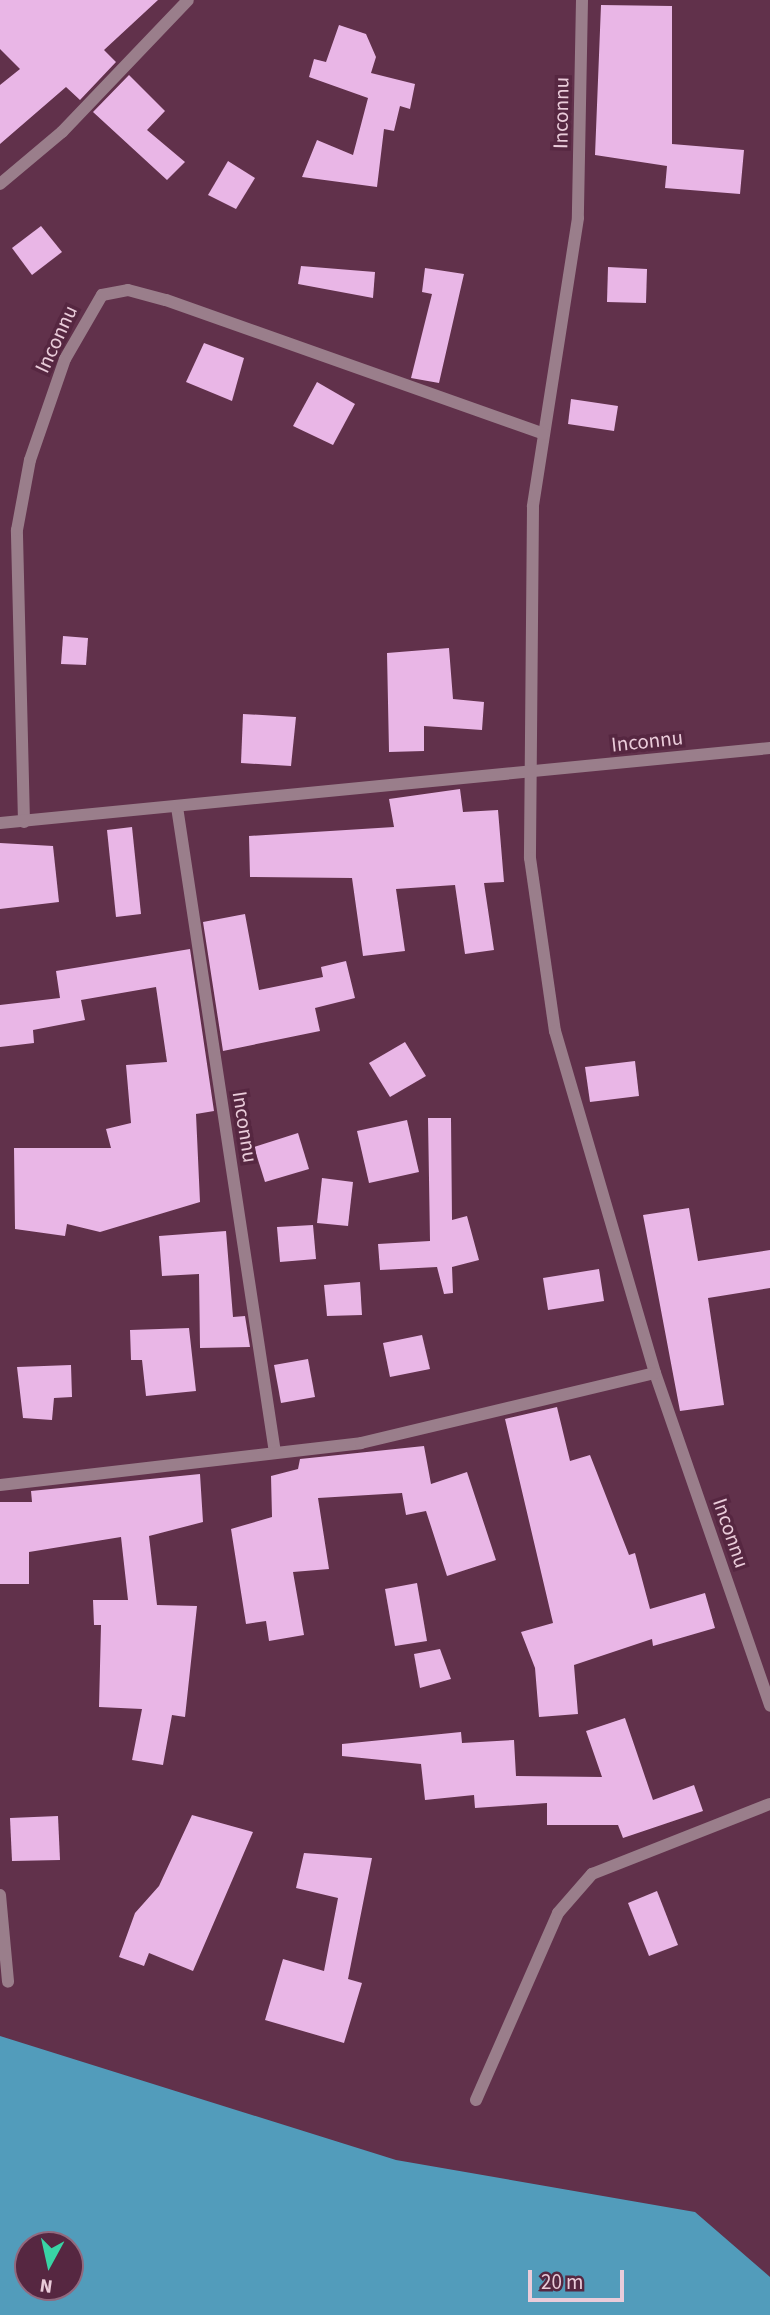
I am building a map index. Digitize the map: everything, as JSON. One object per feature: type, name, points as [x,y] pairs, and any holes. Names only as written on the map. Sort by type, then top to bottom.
[{"type":"street","points":[[0,184],[62,132],[188,0]]},
{"type":"street","name":"Inconnu","points":[[582,0],[578,218],[533,508],[528,773],[530,858],[555,1031],[655,1373],[770,1706]]},
{"type":"street","name":"Inconnu","points":[[24,822],[17,530],[30,460],[65,359],[102,295],[128,290],[166,300],[544,434]]},
{"type":"street","name":"Inconnu","points":[[0,823],[770,748]]},
{"type":"street","name":"Inconnu","points":[[177,807],[275,1453]]},
{"type":"street","points":[[0,1485],[361,1443],[655,1373]]},
{"type":"street","points":[[476,2100],[558,1913],[592,1874],[770,1804]]},
{"type":"street","points":[[0,1895],[8,1982]]},
{"type":"water","points":[[0,2036],[396,2160],[695,2212],[770,2277],[770,2315],[0,2315]]},
{"type":"building","points":[[0,0],[158,0],[104,50],[116,62],[80,100],[66,87],[0,144],[0,85],[20,69],[0,49]]},
{"type":"building","points":[[601,5],[672,6],[672,144],[744,150],[740,194],[665,188],[667,166],[595,155]]},
{"type":"building","points":[[339,25],[366,34],[376,57],[371,73],[415,84],[410,109],[400,106],[394,131],[384,129],[377,187],[302,177],[317,140],[353,155],[368,98],[309,77],[314,59],[326,62]]},
{"type":"building","points":[[129,75],[165,111],[147,130],[185,162],[167,180],[93,112]]},
{"type":"building","points":[[228,161],[255,178],[236,209],[208,195]]},
{"type":"building","points":[[41,226],[62,252],[32,275],[12,248]]},
{"type":"building","points":[[301,266],[375,272],[373,298],[298,284]]},
{"type":"building","points":[[608,267],[647,269],[646,303],[607,302]]},
{"type":"building","points":[[425,268],[464,274],[439,383],[411,378],[432,294],[422,292]]},
{"type":"building","points":[[204,343],[244,358],[232,401],[186,382]]},
{"type":"building","points":[[317,382],[355,404],[333,445],[293,426]]},
{"type":"building","points":[[571,399],[618,406],[614,431],[568,424]]},
{"type":"building","points":[[63,636],[88,638],[86,665],[61,664]]},
{"type":"building","points":[[449,648],[453,699],[484,702],[482,730],[424,726],[424,751],[389,752],[387,653]]},
{"type":"building","points":[[243,714],[296,717],[291,766],[241,763]]},
{"type":"building","points":[[460,789],[463,812],[498,810],[504,882],[484,883],[494,950],[465,954],[455,885],[396,889],[405,951],[363,956],[352,878],[250,877],[249,836],[394,827],[389,799]]},
{"type":"building","points":[[132,827],[141,914],[116,917],[107,830]]},
{"type":"building","points":[[0,843],[53,846],[59,902],[0,909]]},
{"type":"building","points":[[245,914],[259,990],[323,977],[321,967],[346,961],[355,998],[315,1008],[320,1031],[223,1051],[203,922]]},
{"type":"building","points":[[190,949],[214,1111],[196,1114],[200,1202],[100,1232],[67,1224],[65,1236],[15,1229],[14,1148],[111,1148],[106,1129],[131,1123],[126,1065],[167,1062],[156,987],[81,1000],[85,1020],[33,1030],[34,1043],[0,1047],[0,1005],[60,998],[56,971]]},
{"type":"building","points":[[405,1042],[426,1076],[390,1097],[369,1063]]},
{"type":"building","points":[[635,1061],[639,1096],[590,1102],[585,1067]]},
{"type":"building","points":[[428,1118],[451,1118],[452,1220],[467,1216],[479,1260],[452,1267],[453,1293],[444,1294],[437,1267],[380,1270],[378,1244],[430,1241]]},
{"type":"building","points":[[407,1120],[419,1172],[369,1183],[357,1131]]},
{"type":"building","points":[[298,1133],[309,1169],[265,1182],[254,1147]]},
{"type":"building","points":[[322,1178],[353,1182],[348,1226],[317,1223]]},
{"type":"building","points":[[689,1208],[698,1261],[770,1250],[770,1288],[708,1298],[724,1405],[680,1411],[643,1215]]},
{"type":"building","points":[[313,1225],[316,1259],[280,1262],[277,1227]]},
{"type":"building","points":[[226,1231],[233,1317],[245,1316],[250,1347],[200,1348],[199,1274],[162,1276],[159,1236]]},
{"type":"building","points":[[599,1269],[604,1301],[548,1310],[543,1278]]},
{"type":"building","points":[[360,1282],[362,1315],[327,1316],[324,1285]]},
{"type":"building","points":[[189,1328],[196,1391],[146,1396],[142,1360],[131,1360],[130,1330]]},
{"type":"building","points":[[422,1335],[430,1369],[390,1377],[383,1343]]},
{"type":"building","points":[[308,1359],[315,1397],[281,1403],[274,1365]]},
{"type":"building","points":[[71,1365],[72,1397],[54,1398],[52,1420],[23,1418],[17,1367]]},
{"type":"building","points":[[557,1407],[570,1461],[590,1455],[629,1555],[635,1553],[650,1609],[705,1593],[715,1628],[653,1646],[652,1639],[574,1665],[578,1714],[539,1717],[535,1668],[521,1632],[553,1623],[505,1419]]},
{"type":"building","points":[[424,1446],[431,1484],[467,1472],[496,1560],[447,1576],[426,1511],[406,1515],[402,1493],[318,1498],[329,1569],[293,1572],[304,1635],[269,1641],[266,1621],[246,1624],[231,1529],[272,1517],[271,1476],[298,1469],[300,1459]]},
{"type":"building","points":[[200,1474],[203,1522],[149,1536],[157,1605],[197,1606],[185,1717],[172,1715],[163,1765],[132,1760],[142,1709],[99,1707],[101,1625],[94,1625],[93,1600],[128,1600],[121,1537],[29,1552],[29,1584],[0,1584],[0,1502],[32,1502],[31,1491]]},
{"type":"building","points":[[417,1583],[427,1641],[395,1646],[385,1589]]},
{"type":"building","points":[[440,1649],[451,1679],[420,1688],[414,1654]]},
{"type":"building","points":[[625,1718],[653,1800],[694,1785],[703,1811],[623,1838],[618,1825],[547,1825],[547,1803],[475,1808],[474,1795],[425,1800],[421,1764],[342,1756],[342,1744],[461,1732],[462,1743],[514,1740],[516,1776],[602,1777],[586,1731]]},
{"type":"building","points":[[192,1815],[253,1832],[193,1971],[149,1953],[144,1966],[119,1957],[135,1913],[159,1886]]},
{"type":"building","points":[[58,1816],[60,1860],[12,1861],[10,1818]]},
{"type":"building","points":[[304,1853],[372,1858],[348,1979],[362,1983],[344,2043],[265,2020],[283,1959],[324,1971],[338,1898],[296,1888]]},
{"type":"building","points":[[657,1891],[678,1945],[649,1956],[628,1903]]}]
